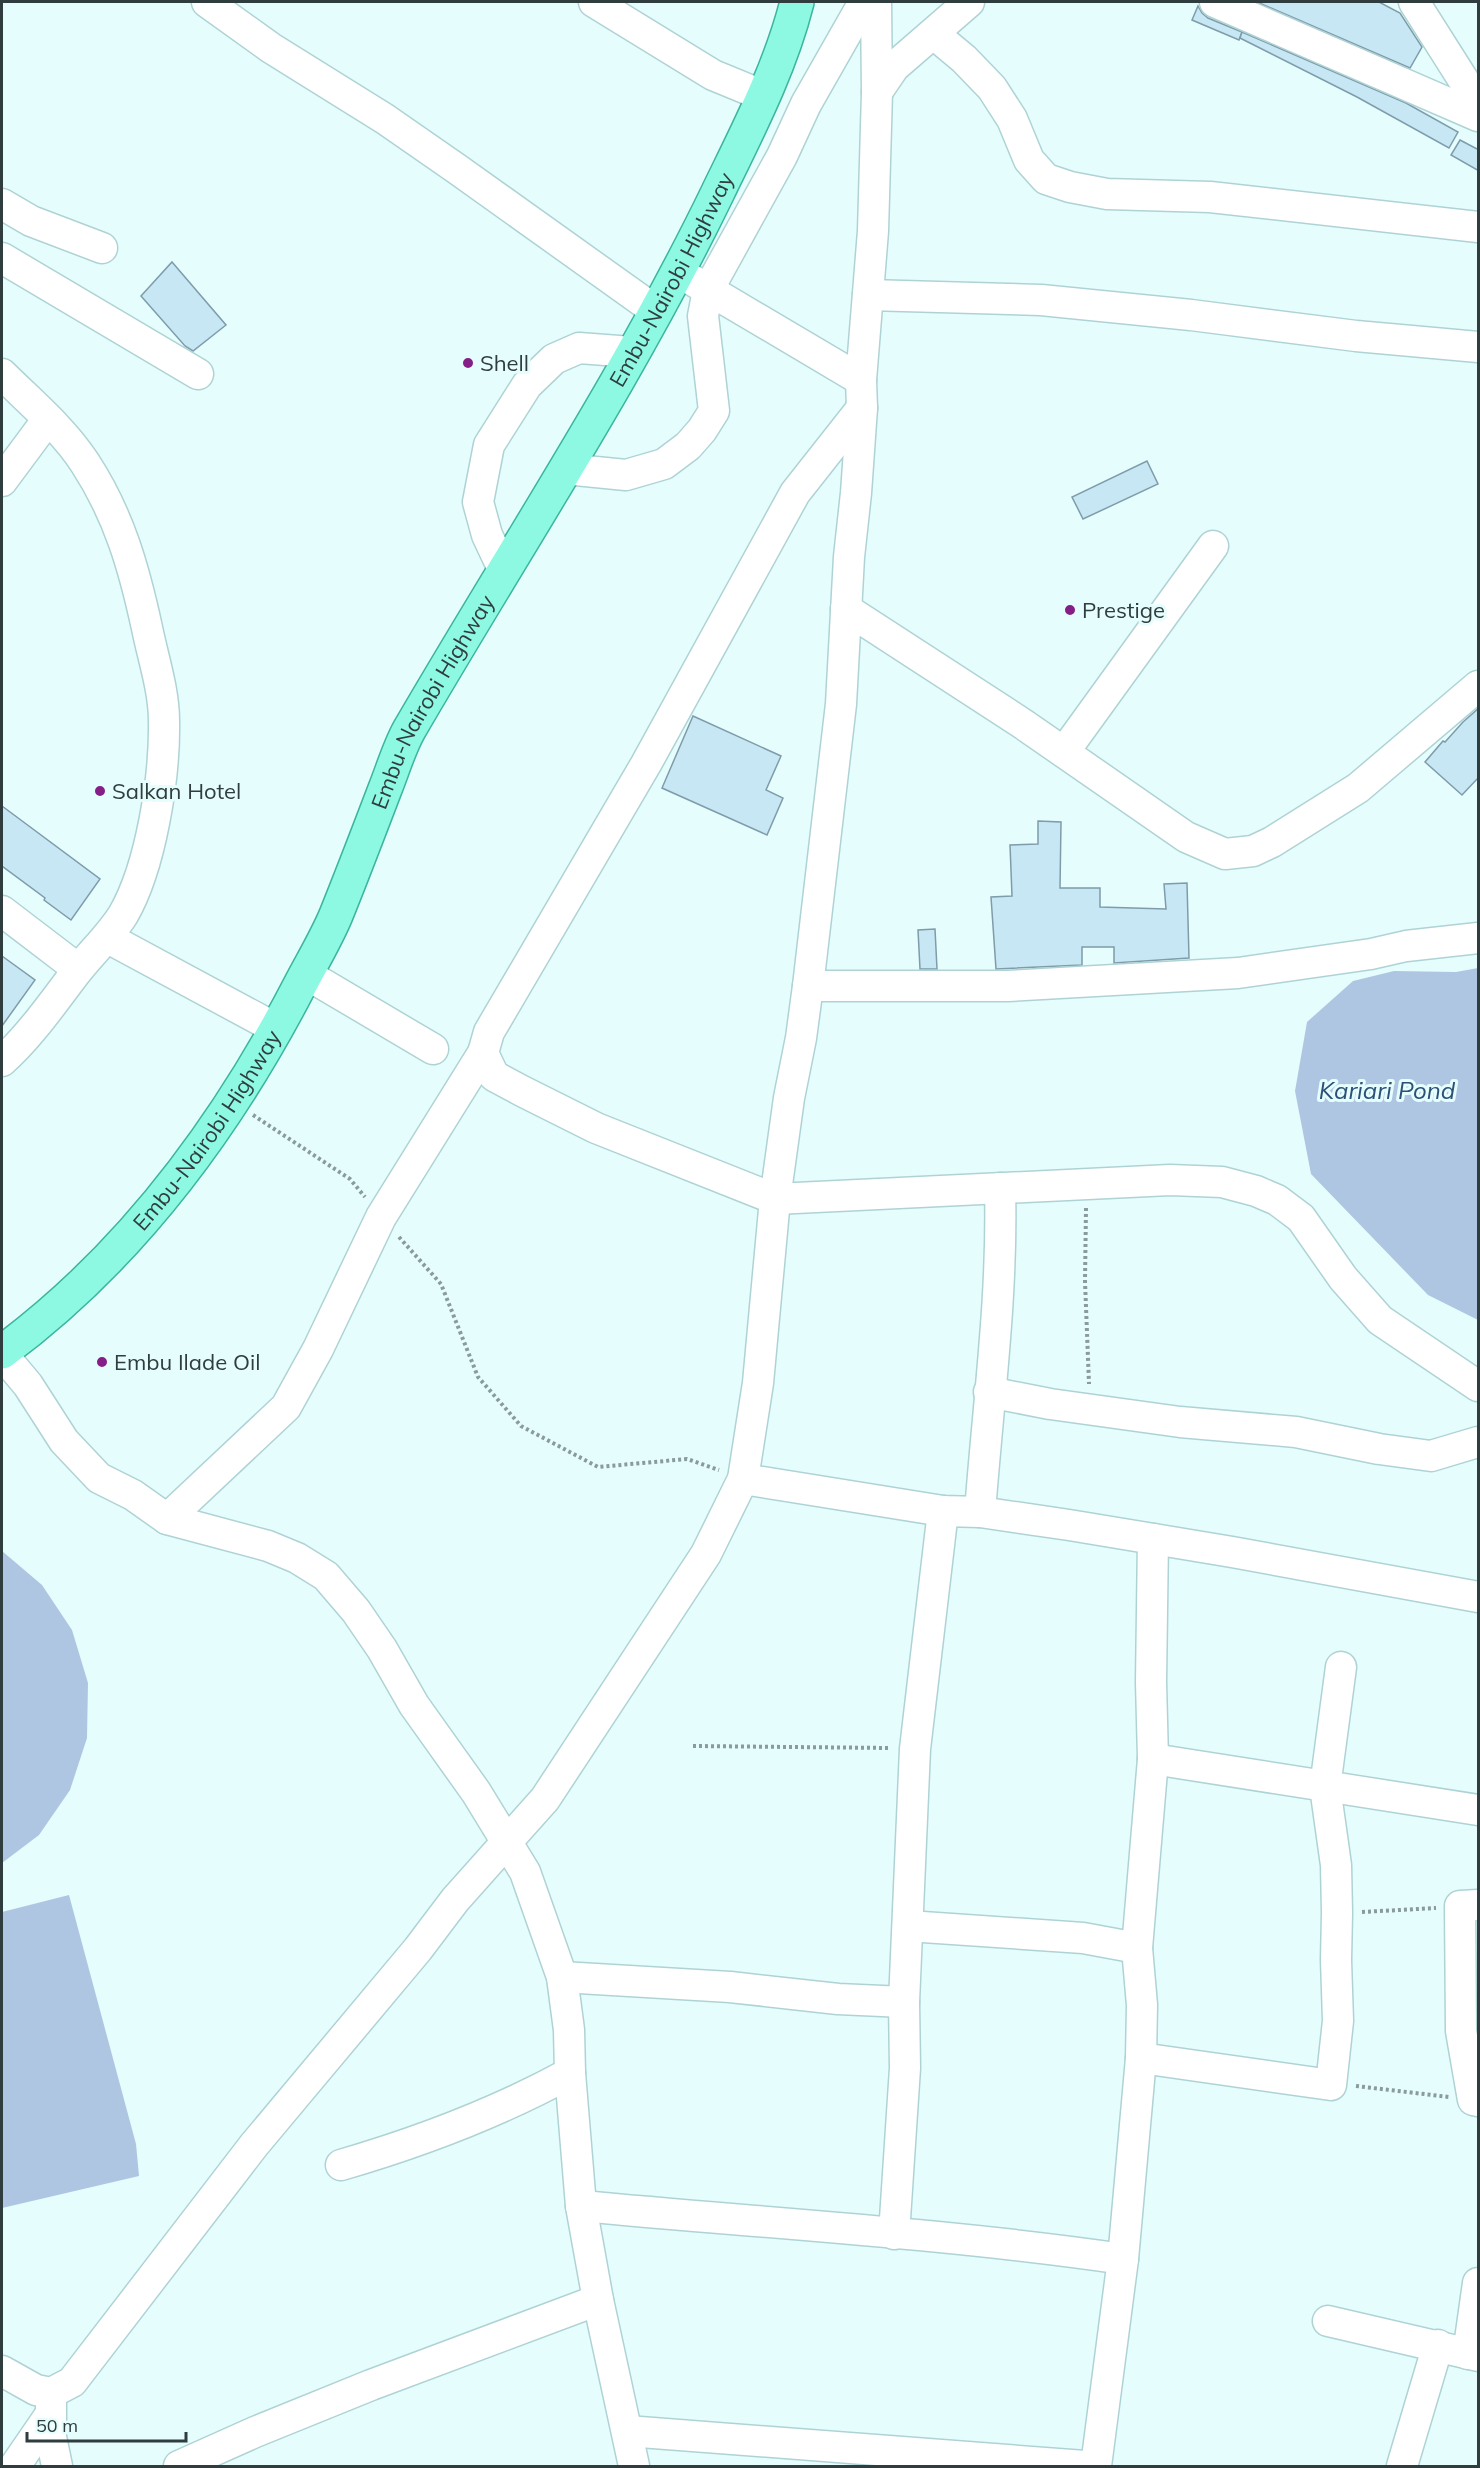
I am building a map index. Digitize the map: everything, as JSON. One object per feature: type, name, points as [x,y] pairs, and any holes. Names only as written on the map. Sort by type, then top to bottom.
[{"type":"main road","name":"Embu-Nairobi Highway","points":[[2,1353],[44,1321],[118,1247],[190,1163],[232,1102],[277,1029],[334,918],[406,736],[679,272],[764,96],[789,33],[797,2]]},
{"type":"street","points":[[207,2],[271,48],[385,119],[448,162],[656,311]]},
{"type":"street","points":[[594,2],[713,75],[764,96]]},
{"type":"street","points":[[565,469],[626,475],[664,464],[688,446],[702,430],[714,411],[703,316],[708,290],[782,156],[806,104],[864,2]]},
{"type":"street","points":[[15,2466],[50,2404],[72,2382],[254,2145],[418,1949],[455,1900],[545,1799],[706,1554],[743,1479],[758,1383],[775,1198],[808,986],[841,704],[849,557],[856,493],[873,231],[878,92],[876,2]]},
{"type":"street","points":[[878,92],[894,67],[969,2]]},
{"type":"street","points":[[1215,2],[1479,116]]},
{"type":"street","points":[[1414,2],[1479,103]]},
{"type":"street","points":[[934,34],[964,58],[992,88],[1012,119],[1029,160],[1046,179],[1070,187],[1107,194],[1210,197],[1479,227]]},
{"type":"street","points":[[2,204],[31,220],[102,248]]},
{"type":"street","points":[[2,258],[198,374]]},
{"type":"street","points":[[679,272],[862,394]]},
{"type":"street","points":[[868,295],[1041,300],[1191,315],[1356,336],[1479,347]]},
{"type":"street","points":[[504,572],[487,535],[478,502],[489,445],[527,385],[554,359],[579,348],[632,352]]},
{"type":"street","points":[[2,374],[67,438],[85,462],[118,522],[139,591],[164,720],[161,773],[148,858],[124,913],[108,938],[78,969],[45,1014],[2,1061]]},
{"type":"street","points":[[167,1519],[286,1407],[318,1349],[381,1217],[483,1053],[489,1032],[646,764],[795,493],[862,394]]},
{"type":"street","points":[[2,481],[48,419]]},
{"type":"street","points":[[1064,752],[1213,546]]},
{"type":"street","points":[[846,609],[1064,752],[1186,837],[1225,854],[1253,851],[1272,842],[1358,788],[1479,686]]},
{"type":"street","points":[[2,911],[78,969]]},
{"type":"street","points":[[108,938],[277,1029]]},
{"type":"street","points":[[808,986],[1008,986],[1238,973],[1371,954],[1406,946],[1479,938]]},
{"type":"street","points":[[306,974],[433,1049]]},
{"type":"street","points":[[483,1053],[494,1076],[596,1128],[775,1198],[1170,1180],[1222,1182],[1256,1191],[1277,1200],[1301,1218],[1343,1278],[1380,1320],[1479,1386]]},
{"type":"street","points":[[980,1512],[1001,1240],[1000,1188]]},
{"type":"street","points":[[2,1353],[28,1385],[64,1441],[99,1478],[133,1495],[167,1519],[268,1546],[297,1558],[327,1576],[356,1611],[382,1649],[414,1705],[507,1840],[525,1872],[562,1977],[569,2030],[570,2073],[581,2206],[598,2300],[634,2466]]},
{"type":"street","points":[[989,1392],[1180,1422],[1296,1432],[1379,1449],[1431,1455],[1479,1442]]},
{"type":"street","points":[[743,1479],[943,1511],[980,1512],[1153,1539],[1479,1597]]},
{"type":"street","points":[[894,2234],[905,2068],[904,2002],[915,1749],[943,1511]]},
{"type":"street","points":[[1096,2466],[1123,2259],[1141,2058],[1142,2005],[1137,1948],[1153,1759],[1151,1682],[1153,1539]]},
{"type":"street","points":[[1141,2058],[1331,2085],[1338,2021],[1336,1959],[1338,1913],[1336,1865],[1325,1787],[1338,1707],[1341,1666]]},
{"type":"street","points":[[1153,1759],[1479,1810]]},
{"type":"street","points":[[1469,1906],[1461,2031],[1476,2100]]},
{"type":"street","points":[[908,1926],[1083,1938],[1137,1948]]},
{"type":"street","points":[[562,1977],[730,1988],[838,1999],[904,2002]]},
{"type":"street","points":[[341,2165],[405,2146],[490,2114],[570,2073]]},
{"type":"street","points":[[581,2206],[894,2234],[1123,2259]]},
{"type":"street","points":[[1328,2321],[1473,2355],[1479,2283]]},
{"type":"street","points":[[179,2466],[371,2385],[598,2300]]},
{"type":"street","points":[[1402,2466],[1438,2346]]},
{"type":"street","points":[[2,2371],[36,2390],[50,2404],[52,2453],[57,2466]]},
{"type":"street","points":[[627,2431],[1085,2466]]},
{"type":"path","points":[[232,1102],[350,1179],[441,1284],[478,1377],[521,1426],[598,1467],[687,1459],[743,1479]]},
{"type":"path","points":[[1087,1184],[1085,1281],[1090,1409]]},
{"type":"path","points":[[693,1746],[915,1749]]},
{"type":"path","points":[[1338,1913],[1469,1906]]},
{"type":"path","points":[[1331,2085],[1380,2088],[1476,2100]]},
{"type":"water","name":"Kariari Pond","points":[[1478,968],[1478,1320],[1428,1295],[1311,1174],[1295,1091],[1307,1022],[1353,981],[1394,971],[1456,972]]},
{"type":"water","points":[[2,1551],[42,1585],[72,1630],[88,1683],[87,1738],[70,1790],[39,1835],[2,1863]]},
{"type":"water","points":[[69,1895],[136,2144],[139,2176],[2,2208],[2,1912]]},
{"type":"building","points":[[1257,2],[1379,2],[1400,13],[1422,47],[1410,68]]},
{"type":"building","points":[[1198,6],[1208,18],[1242,32],[1239,40],[1192,20]]},
{"type":"building","points":[[1242,32],[1406,103],[1458,132],[1449,148],[1357,97],[1240,38]]},
{"type":"building","points":[[1460,140],[1479,150],[1479,171],[1451,155]]},
{"type":"building","points":[[172,262],[226,325],[193,351],[185,346],[141,296]]},
{"type":"building","points":[[1147,461],[1158,484],[1083,519],[1072,497]]},
{"type":"building","points":[[1479,708],[1479,777],[1462,795],[1425,762],[1443,741],[1445,742]]},
{"type":"building","points":[[693,716],[781,756],[766,790],[783,798],[767,835],[662,788]]},
{"type":"building","points":[[2,806],[100,879],[71,920],[2,866]]},
{"type":"building","points":[[1038,821],[1061,822],[1060,888],[1100,888],[1100,907],[1166,909],[1164,884],[1187,883],[1189,958],[1114,963],[1114,947],[1082,947],[1082,965],[996,969],[991,897],[1012,896],[1010,845],[1038,844]]},
{"type":"building","points":[[935,929],[937,969],[920,969],[918,930]]},
{"type":"building","points":[[2,956],[35,980],[2,1026]]},
{"type":"place","name":"Shell","points":[[468,363]]},
{"type":"place","name":"Prestige","points":[[1070,610]]},
{"type":"place","name":"Salkan Hotel","points":[[100,791]]},
{"type":"place","name":"Embu Ilade Oil","points":[[102,1362]]}]
